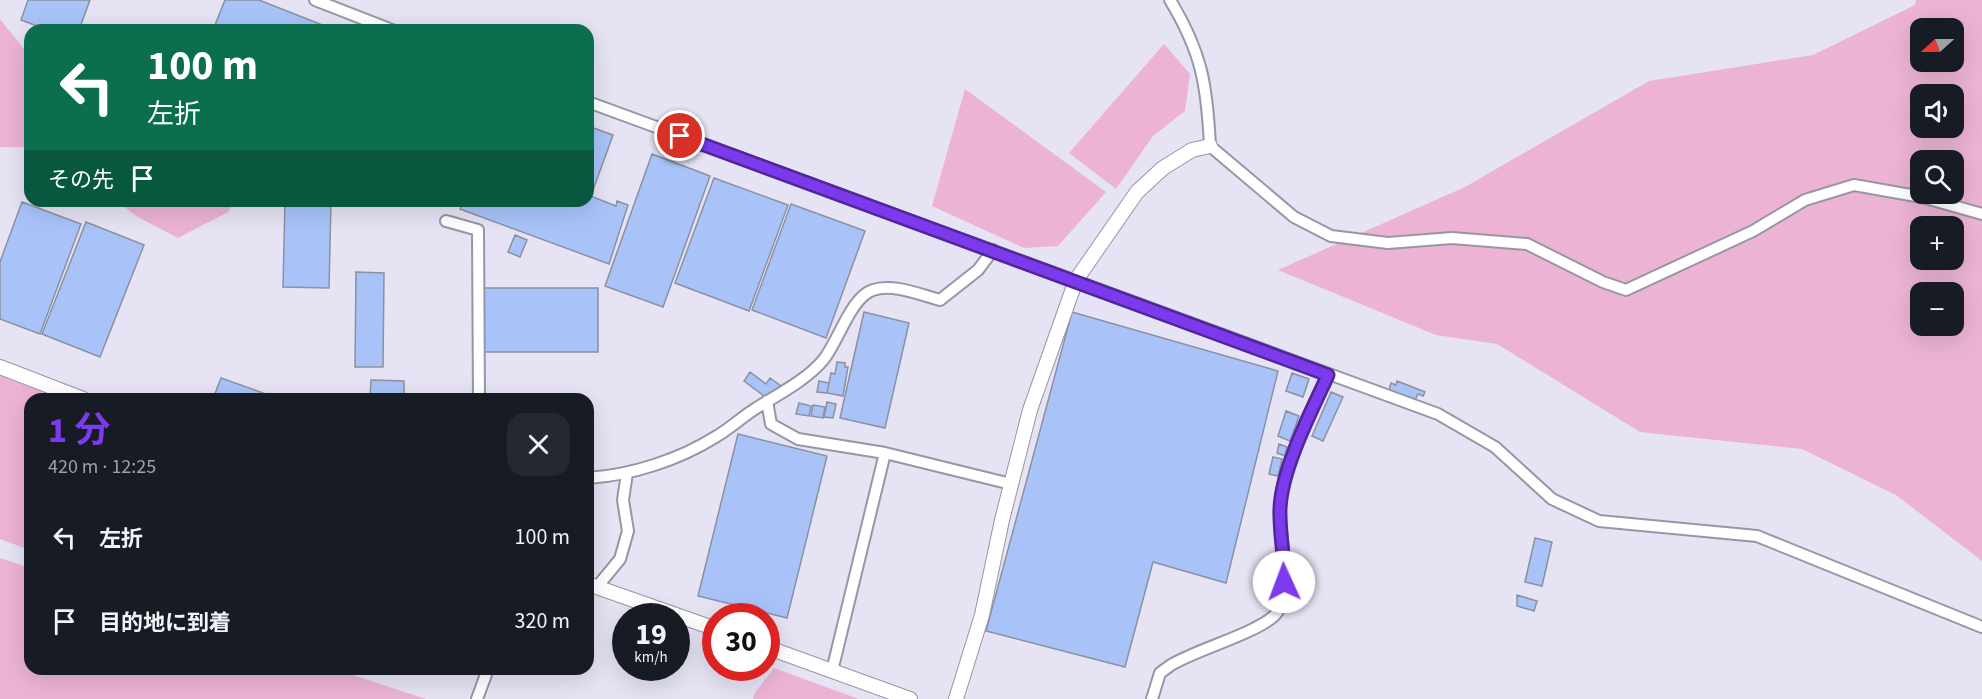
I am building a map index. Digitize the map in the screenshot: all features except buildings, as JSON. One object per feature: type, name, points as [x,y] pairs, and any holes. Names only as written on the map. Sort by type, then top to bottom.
[{"type":"street","points":[[315,0],[377,24]]},
{"type":"street","points":[[1170,0],[1188,30],[1202,65],[1208,95],[1210,146],[1294,217],[1331,236],[1388,243],[1452,238],[1527,244],[1603,282],[1626,290],[1753,231],[1805,200],[1854,185],[1922,197],[1982,214]]},
{"type":"street","points":[[594,104],[1438,414],[1495,447],[1552,499],[1599,521],[1757,536],[1982,627]]},
{"type":"street","points":[[956,699],[982,615],[1030,410],[1057,326],[1076,280],[1137,192],[1162,168],[1192,150],[1210,146]]},
{"type":"street","points":[[446,221],[478,230],[479,393]]},
{"type":"street","points":[[594,477],[627,472],[677,457],[717,437],[790,387],[823,360],[857,301],[873,290],[894,288],[940,300],[978,270],[993,250]]},
{"type":"street","points":[[0,367],[67,393]]},
{"type":"street","points":[[1152,699],[1161,673],[1170,665],[1261,624],[1276,614],[1283,596],[1280,507],[1287,475],[1304,425],[1328,375]]},
{"type":"street","points":[[767,401],[771,424],[798,439],[885,453],[1011,484]]},
{"type":"street","points":[[832,671],[885,453]]},
{"type":"street","points":[[594,584],[620,559],[628,531],[623,500],[627,472]]},
{"type":"street","points":[[594,585],[702,624]]},
{"type":"street","points":[[780,652],[910,699]]},
{"type":"street","points":[[477,699],[486,675]]},
{"type":"shaded area","points":[[1916,0],[1982,0],[1982,561],[1896,495],[1802,449],[1640,432],[1497,344],[1436,335],[1278,270],[1465,187],[1649,81],[1813,55],[1915,5]]},
{"type":"shaded area","points":[[0,19],[24,49],[24,147],[0,147]]},
{"type":"shaded area","points":[[1164,44],[1190,74],[1185,111],[1153,136],[1116,189],[1069,153]]},
{"type":"shaded area","points":[[965,89],[1106,192],[1058,246],[1024,248],[932,206]]},
{"type":"shaded area","points":[[125,207],[231,207],[228,212],[178,238],[136,216]]},
{"type":"shaded area","points":[[0,372],[51,393],[24,393],[24,548],[0,539]]},
{"type":"shaded area","points":[[0,558],[24,566],[24,675],[353,675],[426,699],[0,699]]},
{"type":"shaded area","points":[[780,670],[859,699],[753,699],[764,681],[780,681]]},
{"type":"route","points":[[680,136],[1076,280],[1328,375],[1304,425],[1287,475],[1280,507],[1284,582]]}]
